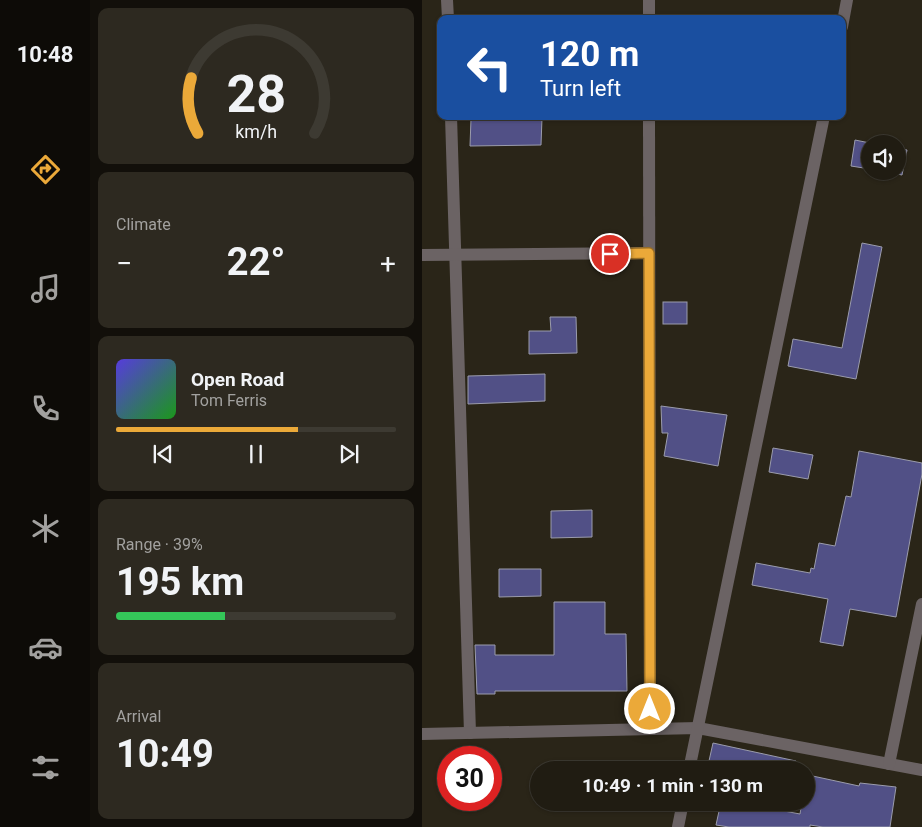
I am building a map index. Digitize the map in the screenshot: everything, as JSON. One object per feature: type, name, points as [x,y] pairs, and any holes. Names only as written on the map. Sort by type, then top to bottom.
[{"type":"street","points":[[447,0],[448,15]]},
{"type":"street","points":[[649,0],[649,15]]},
{"type":"street","points":[[844,15],[847,0]]},
{"type":"street","points":[[451,120],[470,733]]},
{"type":"street","points":[[649,120],[650,729]]},
{"type":"street","points":[[691,761],[823,120]]},
{"type":"street","points":[[422,255],[649,253]]},
{"type":"street","points":[[889,764],[922,604]]},
{"type":"street","points":[[422,734],[698,728],[922,770]]},
{"type":"street","points":[[678,827],[681,811]]},
{"type":"building","points":[[471,120],[542,120],[541,145],[470,146]]},
{"type":"building","points":[[855,140],[861,141],[861,168],[851,166]]},
{"type":"building","points":[[862,243],[882,247],[856,379],[788,366],[793,339],[842,348]]},
{"type":"building","points":[[663,302],[687,302],[687,324],[663,324]]},
{"type":"building","points":[[550,317],[576,317],[577,353],[529,354],[529,331],[551,331]]},
{"type":"building","points":[[545,374],[545,401],[468,404],[468,376]]},
{"type":"building","points":[[661,406],[727,415],[718,466],[664,456],[668,433],[662,433]]},
{"type":"building","points":[[773,448],[813,455],[808,479],[769,472]]},
{"type":"building","points":[[859,451],[922,463],[922,474],[896,617],[850,609],[843,646],[820,642],[828,599],[752,585],[756,563],[810,573],[811,568],[814,569],[819,543],[835,546],[846,496],[851,497]]},
{"type":"building","points":[[592,510],[592,537],[551,538],[551,511]]},
{"type":"building","points":[[499,569],[541,569],[541,596],[499,597]]},
{"type":"building","points":[[554,602],[605,602],[605,634],[626,634],[627,691],[495,691],[495,694],[477,694],[475,645],[495,645],[495,655],[554,655]]},
{"type":"building","points":[[713,743],[796,761],[709,761]]},
{"type":"building","points":[[815,777],[859,786],[860,783],[896,787],[890,827],[823,827],[810,825],[810,827],[729,827],[716,825],[719,811],[784,811],[800,814],[800,811],[815,811]]},
{"type":"route","points":[[610,254],[649,253],[650,709]]}]
